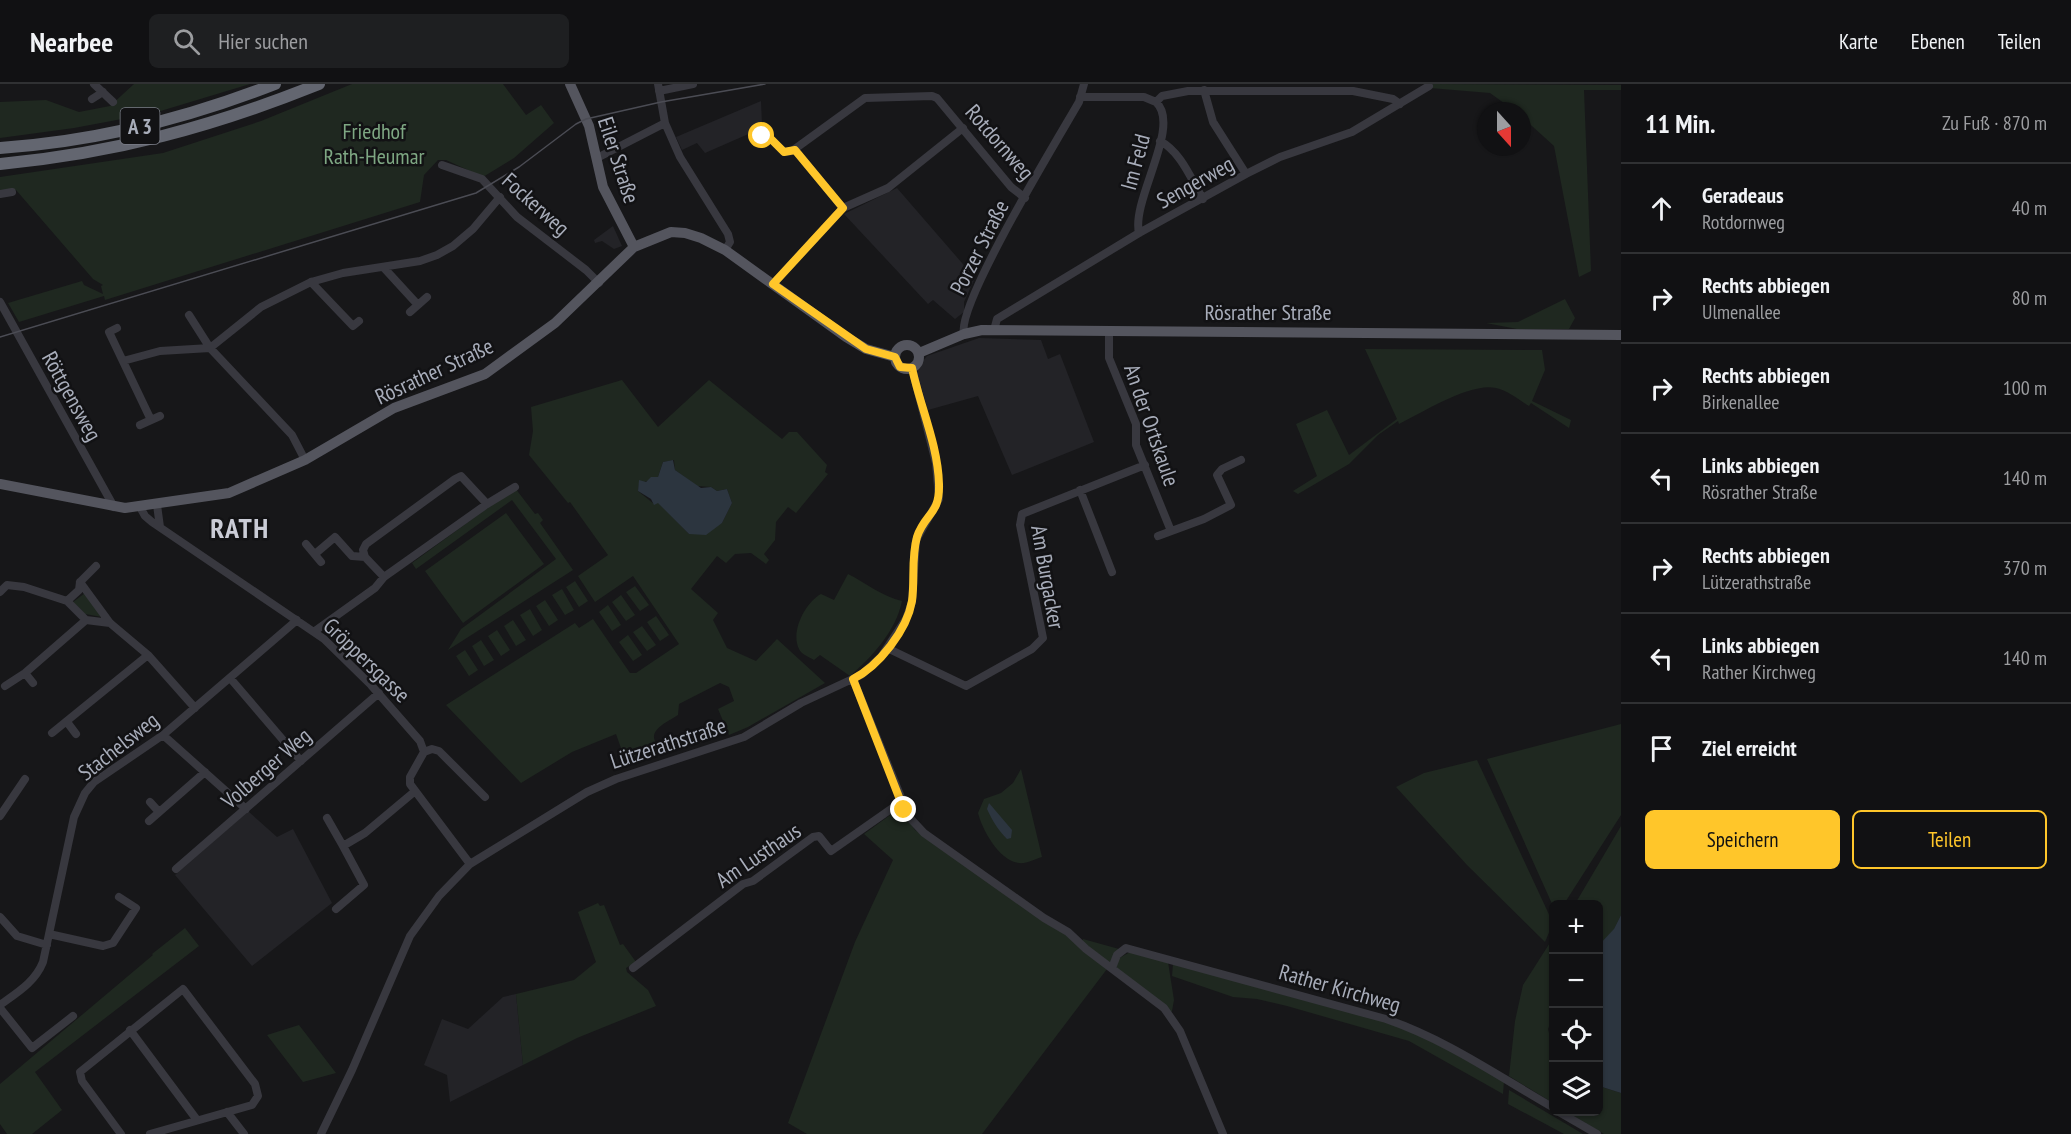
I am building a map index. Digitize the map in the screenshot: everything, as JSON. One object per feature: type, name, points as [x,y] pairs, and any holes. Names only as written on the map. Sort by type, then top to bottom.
[{"type":"highway","name":"A 3","points":[[0,148],[76,139],[152,123],[275,84]]},
{"type":"highway","name":"A 3","points":[[0,165],[92,153],[167,137],[260,108],[319,84]]},
{"type":"main road","name":"Eiler Straße","points":[[570,84],[590,126],[606,194],[634,247]]},
{"type":"main road","name":"Rösrather Straße","points":[[0,484],[114,507],[157,505],[229,493],[305,460],[394,408],[465,383],[501,364],[555,323],[634,247],[662,234],[678,232],[701,238],[725,250],[866,349],[895,357]]},
{"type":"main road","name":"Rösrather Straße","points":[[919,353],[964,334],[994,330],[1621,336]]},
{"type":"main road","points":[[903,345],[914,347],[919,353],[918,364],[912,368],[900,367],[895,357],[897,350],[903,345]]},
{"type":"street","points":[[94,84],[113,102]]},
{"type":"street","points":[[693,84],[658,88],[665,123],[680,157],[728,234],[730,242],[725,250]]},
{"type":"street","name":"Porzer Straße","points":[[964,334],[962,324],[975,293],[1080,97],[1084,84]]},
{"type":"street","name":"Sengerweg","points":[[994,330],[997,319],[1139,233],[1280,157],[1352,132],[1429,86]]},
{"type":"street","points":[[1080,97],[1144,97],[1156,102],[1174,92],[1204,90],[1353,91],[1393,99],[1400,104]]},
{"type":"street","points":[[1204,90],[1213,122],[1246,174]]},
{"type":"street","points":[[92,99],[103,92]]},
{"type":"street","name":"Rotdornweg","points":[[795,150],[857,102],[874,96],[932,96],[937,98],[963,128],[1011,188],[1025,198]]},
{"type":"street","name":"Im Feld","points":[[1139,233],[1137,218],[1160,141],[1164,112],[1156,102]]},
{"type":"street","points":[[597,158],[665,123]]},
{"type":"street","points":[[773,284],[843,208],[888,188],[963,128]]},
{"type":"street","points":[[762,136],[770,138],[784,152],[795,150],[843,208]]},
{"type":"street","points":[[1160,141],[1170,146],[1176,153],[1203,200]]},
{"type":"street","name":"Fockerweg","points":[[442,165],[482,179],[517,217],[599,283]]},
{"type":"street","points":[[0,194],[12,192]]},
{"type":"street","points":[[123,361],[160,351],[210,348],[261,307],[311,282],[344,273],[385,269],[420,261],[453,246],[472,229],[500,197]]},
{"type":"street","points":[[385,269],[418,305]]},
{"type":"street","points":[[311,282],[353,326],[359,321]]},
{"type":"street","points":[[410,312],[427,297]]},
{"type":"street","name":"Röttgensweg","points":[[0,302],[114,507]]},
{"type":"street","points":[[189,315],[210,348],[292,435],[305,460]]},
{"type":"street","points":[[117,328],[105,334],[123,361],[152,420]]},
{"type":"street","name":"An der Ortskaule","points":[[1109,330],[1109,358],[1136,424],[1137,445],[1171,531]]},
{"type":"street","name":"Lützerathstraße","points":[[321,1134],[352,1070],[410,936],[439,896],[470,864],[586,792],[616,779],[744,737],[801,703],[868,670],[887,648],[906,619],[912,602],[914,556],[919,531],[936,508],[939,499],[936,463],[912,368]]},
{"type":"street","points":[[140,425],[160,416]]},
{"type":"street","points":[[1158,536],[1204,519],[1231,505],[1217,475],[1222,469],[1241,460]]},
{"type":"street","name":"Am Burgacker","points":[[887,648],[966,686],[1040,642],[1043,638],[1019,519],[1027,510],[1145,465]]},
{"type":"street","points":[[384,577],[365,557],[363,550],[366,544],[455,479],[461,476],[466,479],[487,504]]},
{"type":"street","points":[[315,632],[375,588],[384,577],[487,504],[515,488]]},
{"type":"street","points":[[1080,490],[1112,572]]},
{"type":"street","points":[[157,505],[160,527]]},
{"type":"street","name":"Gröppersgasse","points":[[140,507],[145,516],[160,527],[315,632],[379,693],[420,741],[424,752]]},
{"type":"street","points":[[315,554],[335,537],[352,556],[365,557]]},
{"type":"street","points":[[306,544],[321,562]]},
{"type":"street","points":[[67,601],[79,590],[80,582],[96,566]]},
{"type":"street","points":[[80,582],[110,623],[148,655],[195,708]]},
{"type":"street","points":[[0,592],[3,583],[24,587],[67,601],[86,620],[110,623]]},
{"type":"street","points":[[5,686],[24,673],[86,620]]},
{"type":"street","name":"Stachelsweg","points":[[73,1016],[32,1048],[0,1006],[27,986],[39,972],[47,945],[74,817],[85,793],[94,782],[163,735],[297,620]]},
{"type":"street","points":[[52,733],[148,655]]},
{"type":"street","points":[[24,673],[33,683]]},
{"type":"street","points":[[230,678],[301,761]]},
{"type":"street","points":[[853,679],[901,802],[909,816],[924,833],[1044,918],[1068,932],[1086,949],[1164,1008],[1174,1020],[1223,1134]]},
{"type":"street","name":"Volberger Weg","points":[[176,869],[379,693]]},
{"type":"street","points":[[67,722],[76,734]]},
{"type":"street","points":[[163,735],[246,809]]},
{"type":"street","points":[[470,864],[414,792],[410,784],[410,777],[424,752],[432,749],[439,751],[485,797]]},
{"type":"street","points":[[149,821],[205,772]]},
{"type":"street","points":[[0,816],[25,779]]},
{"type":"street","points":[[343,846],[365,833],[414,792]]},
{"type":"street","points":[[150,802],[159,812]]},
{"type":"street","name":"Am Lusthaus","points":[[633,968],[744,884],[753,881],[813,837],[819,836],[831,851],[901,802]]},
{"type":"street","points":[[327,818],[364,885],[336,909]]},
{"type":"street","points":[[49,934],[103,946],[113,943],[135,908],[119,897]]},
{"type":"street","points":[[0,917],[17,936],[47,945]]},
{"type":"street","name":"Rather Kirchweg","points":[[1112,968],[1117,955],[1126,948],[1386,1019],[1418,1030],[1467,1055],[1549,1105]]},
{"type":"street","points":[[121,1134],[82,1081],[80,1072],[183,989],[255,1084],[258,1096],[252,1105],[154,1133]]},
{"type":"street","points":[[130,1030],[197,1120]]},
{"type":"street","points":[[227,1112],[244,1134]]},
{"type":"street","points":[[1566,1116],[1597,1134]]},
{"type":"shaded area","points":[[761,101],[762,125],[753,132],[705,153],[697,143],[682,150],[676,137]]},
{"type":"shaded area","points":[[897,188],[975,278],[964,302],[964,312],[955,319],[933,300],[928,304],[844,214]]},
{"type":"shaded area","points":[[613,226],[622,246],[614,249],[602,241],[595,243],[594,240]]},
{"type":"shaded area","points":[[979,338],[1041,340],[1048,359],[1060,354],[1094,442],[1012,475],[978,396],[928,410],[917,373],[920,364],[927,356]]},
{"type":"shaded area","points":[[673,460],[675,470],[701,488],[711,487],[717,491],[727,489],[732,503],[722,523],[706,535],[689,534],[658,503],[654,505],[651,499],[638,491],[639,480],[646,482],[651,477],[658,477],[663,462]]},
{"type":"shaded area","points":[[989,803],[1012,830],[1011,838],[1007,839],[996,825],[987,809]]},
{"type":"shaded area","points":[[248,811],[277,837],[293,829],[332,903],[252,966],[175,875]]},
{"type":"shaded area","points":[[1621,915],[1621,1093],[1603,1087],[1603,941],[1614,929]]},
{"type":"shaded area","points":[[516,994],[523,1065],[450,1102],[447,1075],[424,1065],[442,1019],[468,1029],[503,997]]},
{"type":"green space","points":[[134,84],[250,84],[154,113],[74,128],[0,138],[0,102],[46,100],[79,112],[110,106]]},
{"type":"green space","name":"Friedhof Rath-Heumar","points":[[352,84],[503,84],[526,115],[541,105],[554,123],[514,158],[483,177],[446,160],[438,160],[424,175],[420,202],[105,300],[104,296],[19,322],[8,303],[82,281],[84,285],[103,294],[101,286],[103,285],[93,279],[16,190],[0,192],[0,177],[163,153],[261,121]]},
{"type":"green space","points":[[1433,84],[1621,85],[1621,90],[1584,90],[1591,271],[1579,277],[1554,146],[1531,125],[1531,102],[1502,102],[1490,93],[1430,88]]},
{"type":"green space","points":[[1565,299],[1575,318],[1569,329],[1517,329],[1486,323],[1518,322]]},
{"type":"green space","points":[[1365,349],[1542,350],[1545,370],[1532,401],[1571,420],[1569,428],[1531,403],[1529,406],[1500,389],[1486,387],[1474,389],[1447,399],[1399,424],[1398,421],[1378,435],[1349,464],[1298,494],[1293,491],[1317,476],[1296,424],[1327,410],[1349,455],[1397,419]]},
{"type":"green space","points":[[622,380],[658,427],[709,380],[782,439],[789,432],[797,432],[827,465],[825,472],[828,474],[796,513],[788,507],[776,522],[775,540],[764,554],[769,560],[766,564],[751,553],[735,554],[726,563],[717,556],[691,589],[718,613],[713,620],[727,648],[756,661],[777,639],[825,683],[748,727],[729,735],[718,709],[734,701],[729,687],[720,683],[679,704],[678,715],[666,722],[655,733],[655,741],[658,745],[667,746],[669,751],[627,765],[616,734],[572,752],[521,783],[446,705],[575,623],[579,628],[593,619],[630,673],[636,673],[679,644],[633,576],[595,602],[578,576],[608,555],[570,502],[568,503],[529,455],[533,431],[531,407]],"holes":[[[674,460],[675,470],[697,486],[711,487],[717,491],[727,489],[732,503],[722,523],[689,534],[658,502],[654,504],[638,491],[639,484],[658,477],[663,462]]]},
{"type":"green space","points":[[515,488],[535,514],[538,513],[543,520],[540,523],[573,570],[448,650],[461,629],[556,559],[512,500],[416,569],[412,563]]},
{"type":"green space","points":[[506,513],[544,564],[463,623],[425,571]]},
{"type":"green space","points":[[848,574],[881,593],[902,601],[889,633],[867,660],[850,676],[820,655],[814,660],[803,654],[797,642],[798,626],[810,603],[821,594],[834,600]]},
{"type":"green space","points":[[575,581],[588,601],[579,607],[566,587]]},
{"type":"green space","points":[[635,586],[649,605],[640,611],[626,592]]},
{"type":"green space","points":[[562,589],[574,610],[565,615],[552,595]]},
{"type":"green space","points":[[85,593],[102,617],[85,614],[73,602]]},
{"type":"green space","points":[[621,595],[635,615],[626,621],[612,602]]},
{"type":"green space","points":[[545,600],[558,620],[549,626],[536,606]]},
{"type":"green space","points":[[608,605],[621,625],[612,631],[599,612]]},
{"type":"green space","points":[[530,609],[542,630],[533,636],[520,615]]},
{"type":"green space","points":[[656,616],[669,635],[660,641],[647,622]]},
{"type":"green space","points":[[513,620],[526,640],[516,646],[504,626]]},
{"type":"green space","points":[[642,626],[656,645],[647,651],[633,632]]},
{"type":"green space","points":[[497,630],[510,650],[501,656],[488,636]]},
{"type":"green space","points":[[628,635],[642,655],[633,661],[619,642]]},
{"type":"green space","points":[[481,640],[494,660],[484,666],[472,646]]},
{"type":"green space","points":[[465,650],[478,670],[469,676],[456,656]]},
{"type":"green space","points":[[1621,724],[1621,815],[1567,900],[1550,900],[1487,759]]},
{"type":"green space","points":[[1477,760],[1549,914],[1549,932],[1545,942],[1467,865],[1396,787],[1424,773]]},
{"type":"green space","points":[[1021,769],[1042,857],[1019,863],[998,851],[987,835],[978,813],[984,799],[1001,793],[1013,783]]},
{"type":"green space","points":[[900,808],[915,830],[1072,939],[1107,969],[982,1134],[807,1134],[788,1123],[855,942],[893,860],[864,834]]},
{"type":"green space","points":[[1621,826],[1621,915],[1614,930],[1603,942],[1603,900],[1577,900]]},
{"type":"green space","points":[[598,903],[600,906],[604,905],[620,945],[623,944],[636,962],[626,968],[627,972],[648,990],[656,1006],[577,1038],[523,1065],[516,994],[574,980],[596,962],[578,912]]},
{"type":"green space","points":[[185,928],[199,946],[35,1072],[62,1110],[32,1134],[7,1134],[0,1124],[0,1084]]},
{"type":"green space","points":[[1083,939],[1119,949],[1110,964],[1082,942]]},
{"type":"green space","points":[[1549,944],[1549,1101],[1509,1076],[1515,1021],[1523,985]]},
{"type":"green space","points":[[1130,952],[1168,962],[1174,1000],[1170,1013],[1117,969],[1116,960]]},
{"type":"green space","points":[[1173,964],[1386,1021],[1420,1033],[1504,1081],[1503,1094],[1409,1041],[1287,1006],[1257,999],[1233,997],[1172,976]]},
{"type":"green space","points":[[299,1025],[336,1073],[303,1082],[267,1035]]},
{"type":"green space","points":[[1603,1087],[1621,1093],[1621,1134],[1604,1134],[1574,1116],[1603,1116]]},
{"type":"green space","points":[[1509,1090],[1549,1114],[1549,1116],[1583,1134],[1564,1134],[1508,1104]]},
{"type":"tram line","points":[[0,337],[476,193],[519,167],[586,119],[661,102],[765,84]]},
{"type":"district","name":"RATH","points":[[240,527]]},
{"type":"route","points":[[762,136],[770,138],[784,152],[795,150],[843,208],[773,284],[846,337],[866,349],[895,357],[897,364],[904,369],[912,368],[936,463],[939,499],[916,540],[912,602],[906,619],[881,657],[868,670],[853,679],[904,810]]}]
